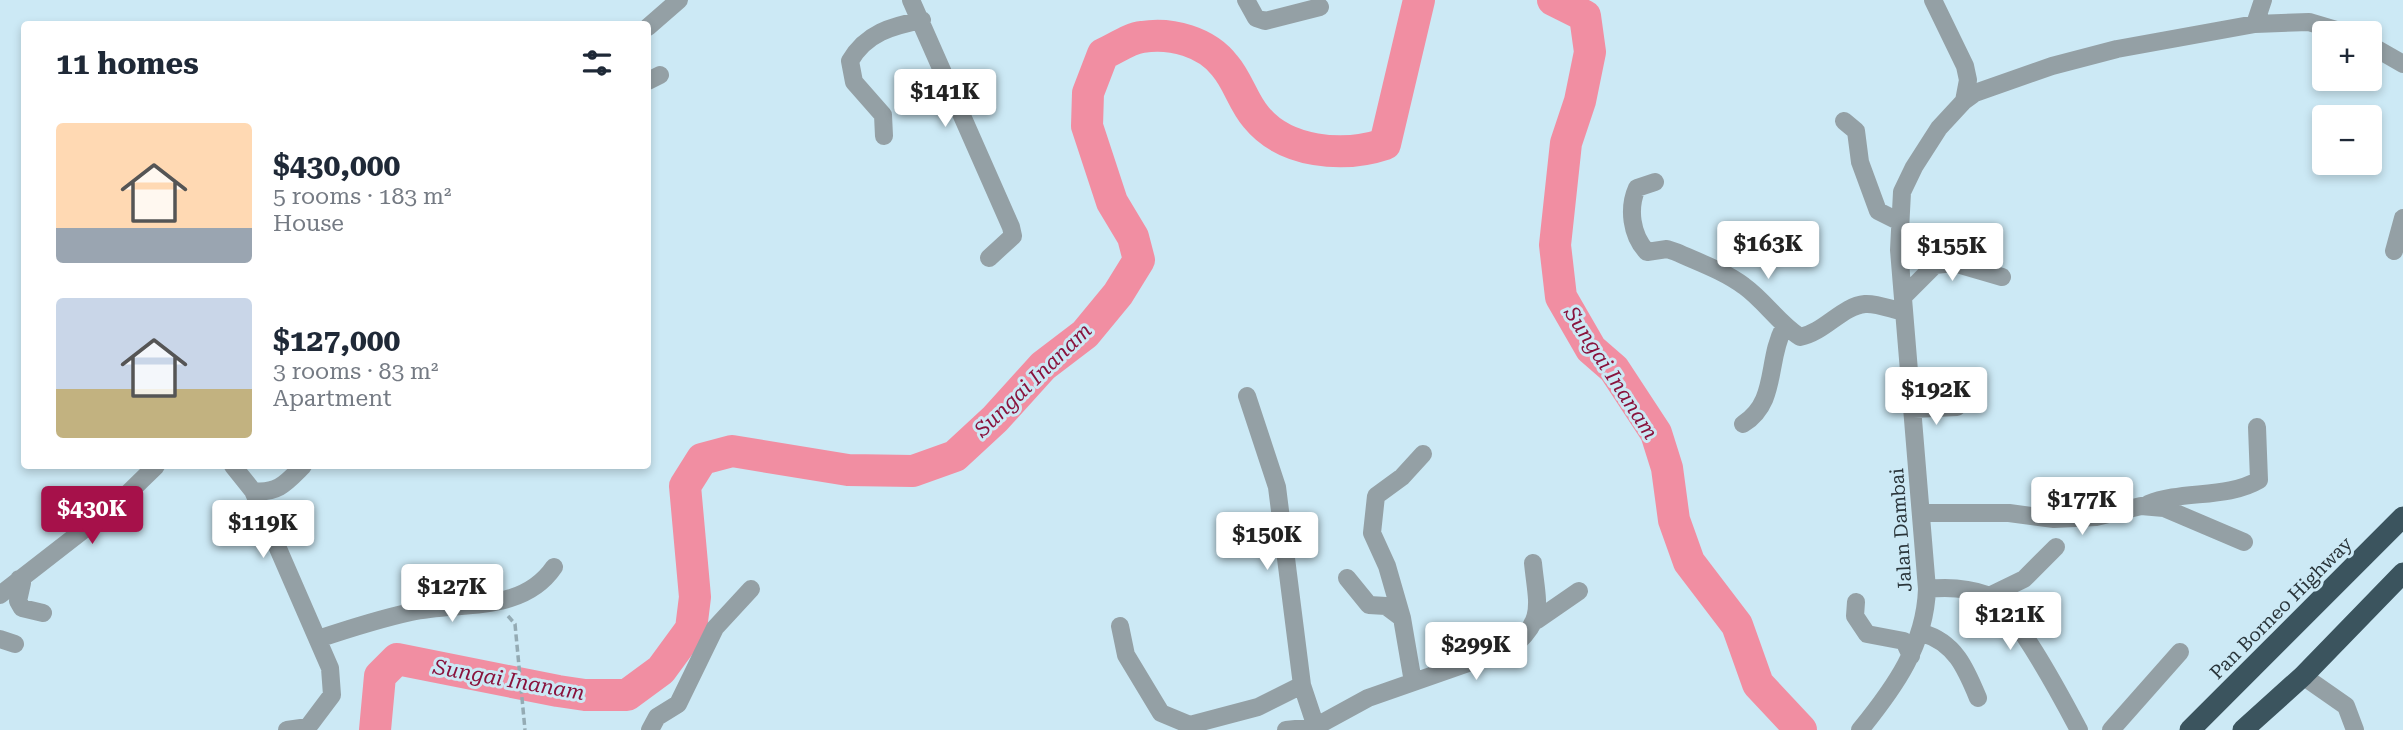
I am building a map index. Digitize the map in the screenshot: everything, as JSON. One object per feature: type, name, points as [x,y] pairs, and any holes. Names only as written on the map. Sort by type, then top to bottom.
[{"type":"highway","name":"Pan Borneo Highway","points":[[2190,730],[2403,517]]},
{"type":"highway","points":[[2243,730],[2303,676],[2403,573]]},
{"type":"street","points":[[651,24],[679,0]]},
{"type":"street","points":[[911,0],[922,20],[951,96],[1013,236],[989,258]]},
{"type":"street","points":[[1246,0],[1256,18],[1265,21],[1320,7]]},
{"type":"street","points":[[1933,0],[1965,66],[1968,80],[1964,102]]},
{"type":"street","points":[[2255,24],[2263,0]]},
{"type":"street","points":[[884,136],[883,115],[854,82],[850,61],[870,38],[894,26],[922,20]]},
{"type":"street","name":"Jalan Dambai","points":[[1861,729],[1911,656],[1922,633],[1927,589],[1900,222],[1902,192],[1914,167],[1939,128],[1964,102],[1998,84],[2117,49],[2255,24],[2312,23]]},
{"type":"street","points":[[2382,50],[2399,58]]},
{"type":"street","points":[[1844,121],[1856,131],[1860,162],[1878,211],[1900,222]]},
{"type":"street","points":[[1655,182],[1637,188],[1630,203],[1632,219],[1642,247],[1647,252],[1667,248],[1743,285],[1767,306],[1784,327],[1800,337],[1816,334],[1841,314],[1865,304],[1904,304],[1935,265],[1954,263],[2002,277]]},
{"type":"street","points":[[2394,251],[2403,218]]},
{"type":"street","points":[[1743,424],[1756,416],[1770,388],[1774,346],[1784,327]]},
{"type":"street","points":[[1247,396],[1277,487],[1301,685],[1316,729]]},
{"type":"street","points":[[1913,409],[1957,407]]},
{"type":"street","points":[[1921,513],[2009,513],[2054,519],[2096,517],[2161,499],[2238,487],[2259,480],[2257,427]]},
{"type":"street","points":[[1413,682],[1402,618],[1387,566],[1372,533],[1376,496],[1402,477],[1423,454]]},
{"type":"street","points":[[0,595],[117,504],[153,469]]},
{"type":"street","points":[[235,469],[253,491],[330,668],[332,695],[309,727],[287,730]]},
{"type":"street","points":[[253,491],[269,493],[282,487],[300,469]]},
{"type":"street","points":[[2141,506],[2174,511],[2244,542]]},
{"type":"street","points":[[1989,596],[2024,579],[2056,547]]},
{"type":"street","points":[[1533,563],[1537,620]]},
{"type":"street","points":[[317,639],[410,612],[451,605],[498,603],[545,580],[554,567]]},
{"type":"street","points":[[1347,578],[1369,605],[1386,606],[1402,618]]},
{"type":"street","points":[[19,579],[22,583],[19,601],[22,608],[43,613]]},
{"type":"street","points":[[1927,589],[1948,587],[1989,596],[2016,626],[2079,730]]},
{"type":"street","points":[[650,730],[657,717],[678,704],[715,628],[751,589]]},
{"type":"street","points":[[1286,730],[1316,729],[1368,698],[1511,648],[1524,638],[1537,620],[1579,591]]},
{"type":"street","points":[[1856,603],[1855,616],[1867,634],[1904,641],[1911,656]]},
{"type":"street","points":[[1121,626],[1126,655],[1161,713],[1190,726],[1258,707],[1301,685]]},
{"type":"street","points":[[1922,633],[1935,636],[1961,658],[1978,698]]},
{"type":"street","points":[[2111,730],[2180,652]]},
{"type":"street","points":[[2303,676],[2347,706],[2355,730]]},
{"type":"path","points":[[515,624],[525,730]]},
{"type":"waterway","name":"Sungai Inanam","points":[[375,730],[380,676],[397,659],[585,695],[627,695],[661,670],[691,629],[695,597],[685,486],[702,459],[732,451],[848,470],[913,471],[955,456],[995,419],[1043,366],[1085,334],[1118,294],[1139,260],[1133,237],[1112,202],[1087,126],[1088,93],[1103,54],[1142,37],[1165,36],[1188,41],[1217,58],[1230,72],[1256,117],[1282,138],[1298,145],[1333,151],[1369,148],[1385,144],[1419,0]]},
{"type":"waterway","name":"Sungai Inanam","points":[[1553,0],[1585,16],[1590,52],[1580,101],[1566,143],[1555,245],[1561,297],[1591,349],[1614,369],[1656,433],[1667,468],[1674,520],[1689,562],[1737,625],[1758,684],[1801,730]]}]
